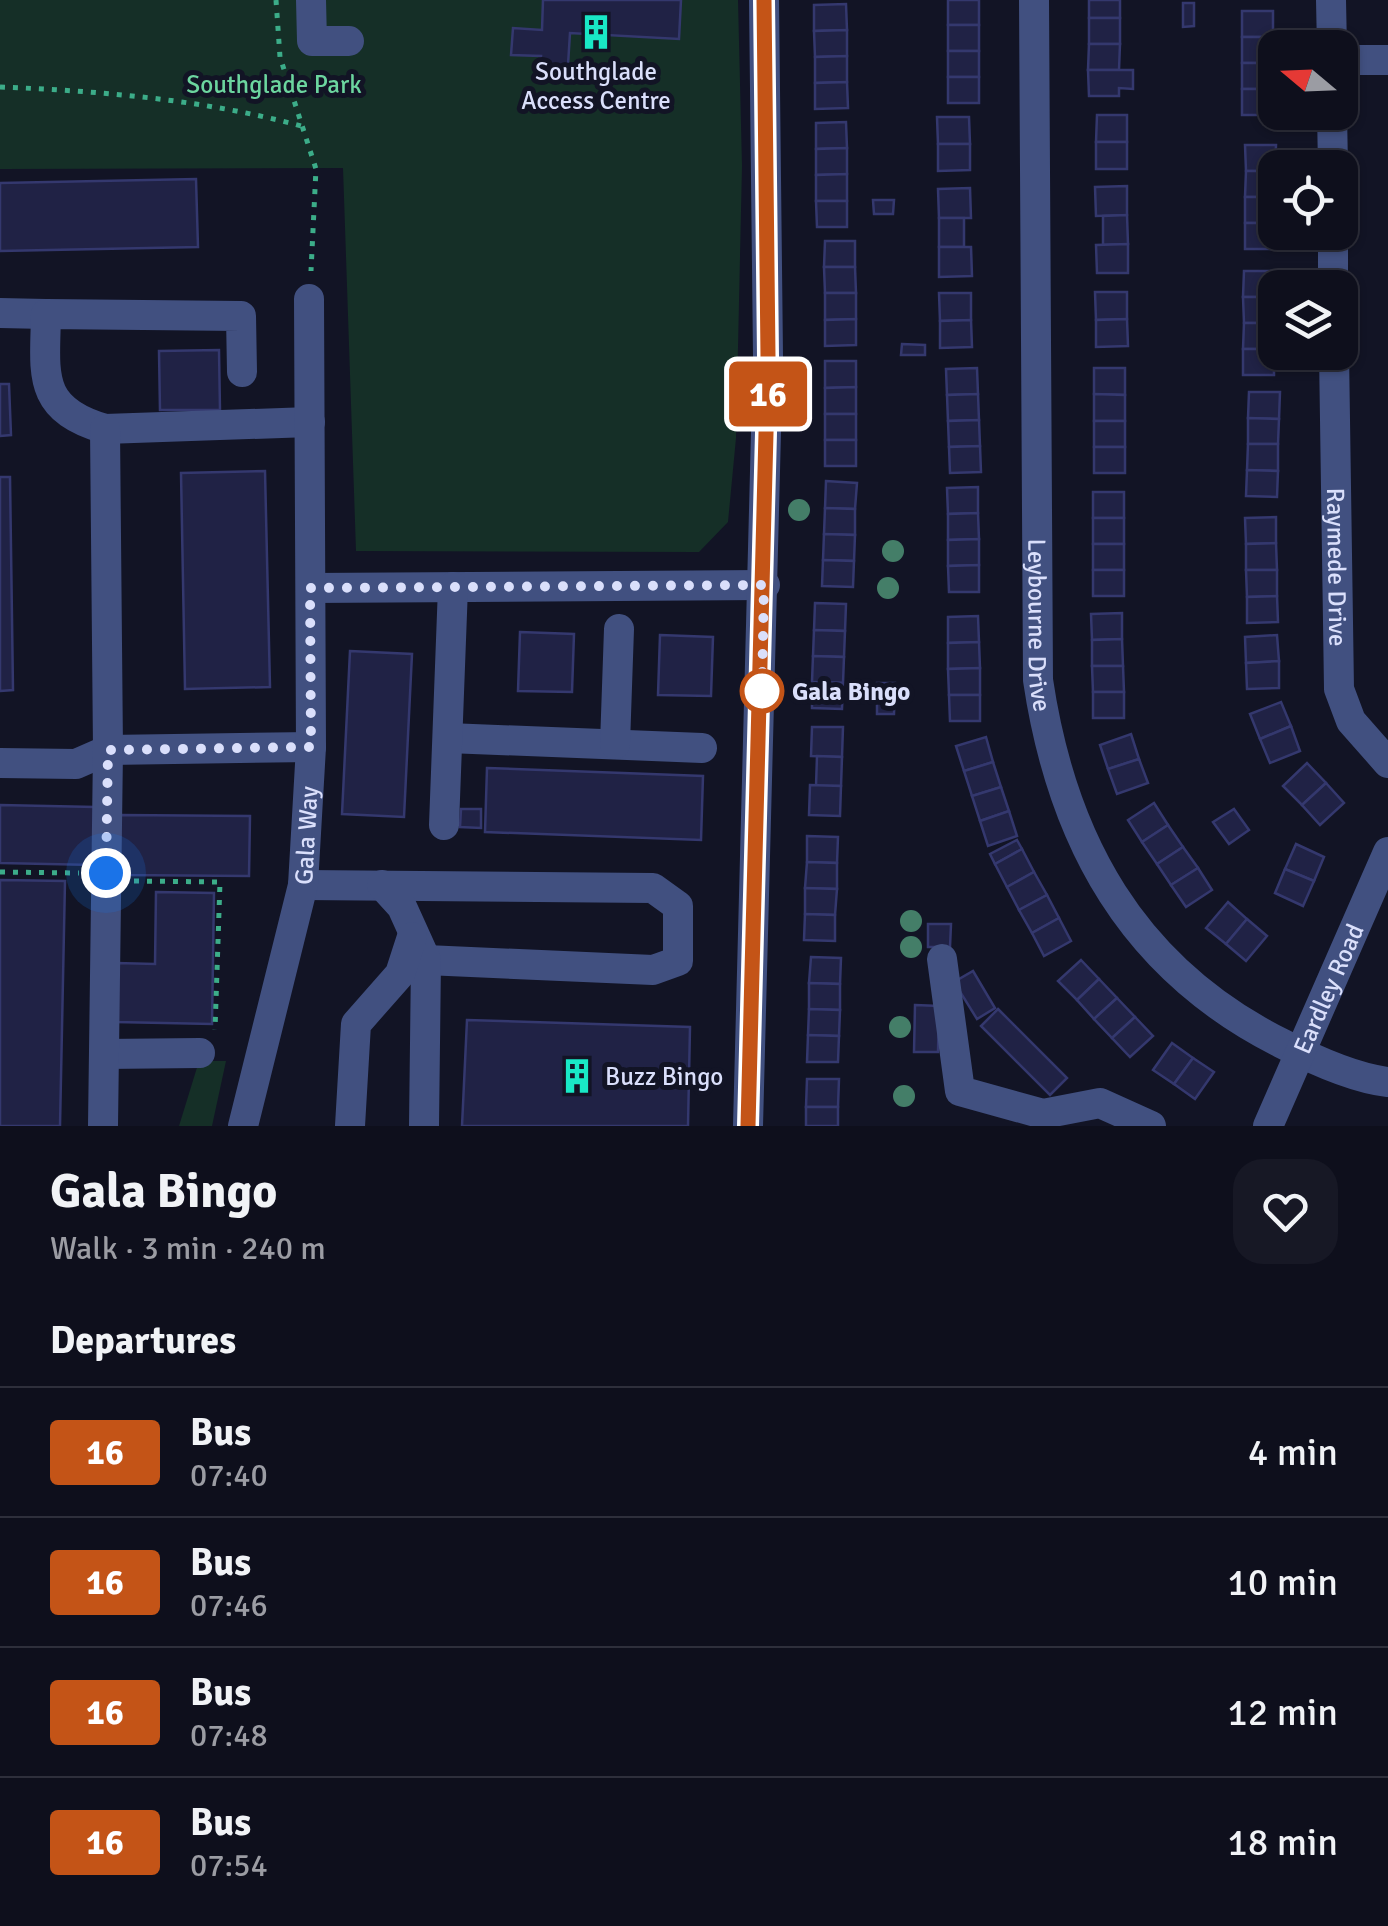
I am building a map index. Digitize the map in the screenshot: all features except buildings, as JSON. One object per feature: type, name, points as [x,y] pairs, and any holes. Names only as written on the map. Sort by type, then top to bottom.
[{"type":"street","points":[[311,0],[312,42],[349,41]]},
{"type":"street","points":[[748,1126],[768,356],[764,0]]},
{"type":"street","name":"Leybourne Drive","points":[[1034,0],[1038,680],[1049,750],[1072,818],[1103,883],[1144,938],[1208,999],[1240,1022],[1300,1053],[1388,1082]]},
{"type":"street","points":[[1332,0],[1332,30]]},
{"type":"street","points":[[1358,60],[1388,60]]},
{"type":"street","name":"Gala Way","points":[[243,1126],[303,884],[311,747],[310,299]]},
{"type":"street","points":[[0,313],[240,316],[242,372]]},
{"type":"street","points":[[46,314],[44,369],[52,396],[74,420],[104,429],[310,422]]},
{"type":"street","name":"Raymede Drive","points":[[1334,370],[1339,689],[1351,721],[1388,763]]},
{"type":"street","points":[[103,1126],[108,750],[104,429]]},
{"type":"street","points":[[310,588],[764,585]]},
{"type":"street","points":[[444,825],[454,587]]},
{"type":"street","points":[[615,744],[619,629]]},
{"type":"street","points":[[448,738],[702,748]]},
{"type":"street","points":[[0,763],[76,764],[108,750],[311,747]]},
{"type":"street","name":"Eardley Road","points":[[1268,1126],[1388,852]]},
{"type":"street","points":[[303,884],[652,888],[678,906],[678,960],[653,970],[419,948]]},
{"type":"street","points":[[382,885],[402,908],[419,948],[424,1126]]},
{"type":"street","points":[[350,1126],[356,1024],[419,948]]},
{"type":"street","points":[[942,959],[960,1091],[1043,1114],[1100,1103],[1150,1126]]},
{"type":"street","points":[[104,1054],[200,1053]]},
{"type":"path","points":[[276,0],[280,57],[316,169],[310,299]]},
{"type":"path","points":[[0,88],[59,90],[246,111],[305,128]]},
{"type":"path","points":[[0,872],[220,882],[218,1025],[200,1053]]},
{"type":"green space","name":"Southglade Park","points":[[0,0],[738,0],[742,166],[736,438],[728,522],[699,552],[356,551],[343,168],[0,169]]},
{"type":"green space","points":[[199,1061],[226,1061],[212,1126],[179,1126]]},
{"type":"bus line","name":"16","points":[[748,1126],[760,787],[768,356],[764,0]]},
{"type":"place","name":"Southglade Access Centre","points":[[596,32]]},
{"type":"place","name":"Gala Bingo","points":[[762,691]]},
{"type":"place","name":"Buzz Bingo","points":[[577,1076]]},
{"type":"route","points":[[106,873],[108,750],[311,747],[310,588],[764,585],[762,691]]}]
